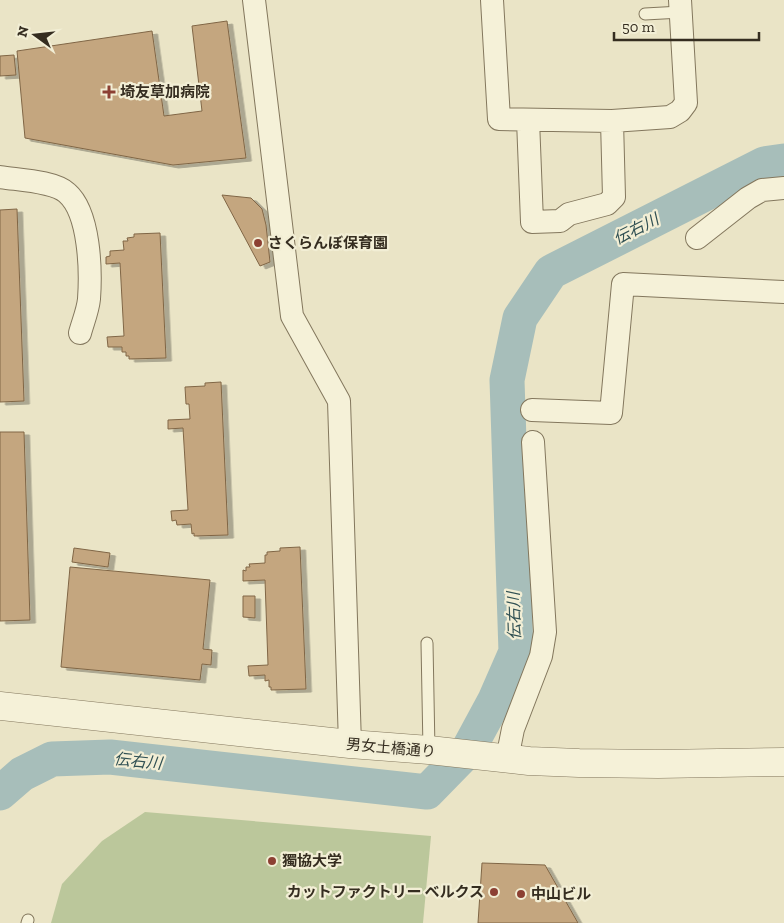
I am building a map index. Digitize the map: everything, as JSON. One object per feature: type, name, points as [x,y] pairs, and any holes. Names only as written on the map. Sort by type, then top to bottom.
[{"type":"street","points":[[254,0],[292,316],[339,401],[350,744]]},
{"type":"street","points":[[492,0],[499,119],[528,120],[612,121],[670,116],[680,111],[686,103],[681,6]]},
{"type":"street","points":[[528,120],[532,222],[560,221],[569,214],[607,204],[614,197],[612,121]]},
{"type":"street","points":[[0,178],[50,185],[66,192],[78,206],[84,222],[87,240],[89,282],[89,301],[80,333]]},
{"type":"street","points":[[697,238],[748,198],[762,190],[784,188]]},
{"type":"street","points":[[532,410],[611,413],[623,284],[784,292]]},
{"type":"street","points":[[500,759],[541,656],[545,632],[533,442]]},
{"type":"street","name":"男女土橋通り","points":[[0,706],[500,759],[579,764],[784,762]]},
{"type":"lane","points":[[645,14],[681,6]]},
{"type":"lane","points":[[427,644],[429,750]]},
{"type":"green space","name":"獨協大学","points":[[145,812],[431,836],[423,923],[51,923],[62,884],[102,841]]},
{"type":"building","points":[[227,21],[246,158],[173,165],[25,138],[17,51],[152,31],[164,116],[202,111],[192,26]]},
{"type":"building","points":[[14,55],[16,75],[0,76],[0,56]]},
{"type":"building","name":"さくらんぼ保育園","points":[[222,195],[251,198],[262,209],[266,225],[270,262],[260,266]]},
{"type":"building","points":[[17,209],[24,401],[0,402],[0,210]]},
{"type":"building","points":[[160,233],[166,358],[129,359],[129,356],[126,356],[126,352],[122,352],[122,347],[108,347],[107,337],[124,336],[120,263],[106,264],[106,257],[110,256],[110,251],[124,250],[123,241],[128,241],[127,238],[134,237],[134,234]]},
{"type":"building","points":[[221,382],[228,535],[194,536],[191,524],[177,525],[176,520],[172,521],[171,511],[188,510],[183,428],[168,429],[168,420],[190,419],[189,404],[186,404],[185,387],[205,386],[205,383]]},
{"type":"building","points":[[0,432],[24,432],[30,620],[0,621]]},
{"type":"building","points":[[300,547],[306,689],[271,690],[269,680],[265,681],[265,675],[249,676],[248,666],[268,665],[265,580],[243,581],[243,570],[246,571],[246,567],[250,567],[249,564],[265,563],[267,552],[280,551],[280,548]]},
{"type":"building","points":[[74,548],[110,553],[108,567],[72,562]]},
{"type":"building","points":[[70,567],[210,580],[203,649],[212,650],[211,665],[202,664],[200,680],[61,667]]},
{"type":"building","points":[[243,596],[255,596],[255,618],[243,617]]},
{"type":"building","name":"中山ビル","points":[[482,863],[545,865],[578,923],[478,923]]},
{"type":"waterway","name":"伝右川","points":[[0,793],[22,774],[52,759],[110,757],[427,792],[468,750],[495,700],[516,652],[507,380],[520,318],[551,272],[764,164],[784,161]]},
{"type":"place","name":"埼友草加病院","points":[[109,92]]},
{"type":"place","name":"さくらんぼ保育園","points":[[258,243]]},
{"type":"place","name":"獨協大学","points":[[272,861]]},
{"type":"place","name":"カットファクトリー ベルクス","points":[[494,892]]},
{"type":"place","name":"中山ビル","points":[[521,894]]}]
